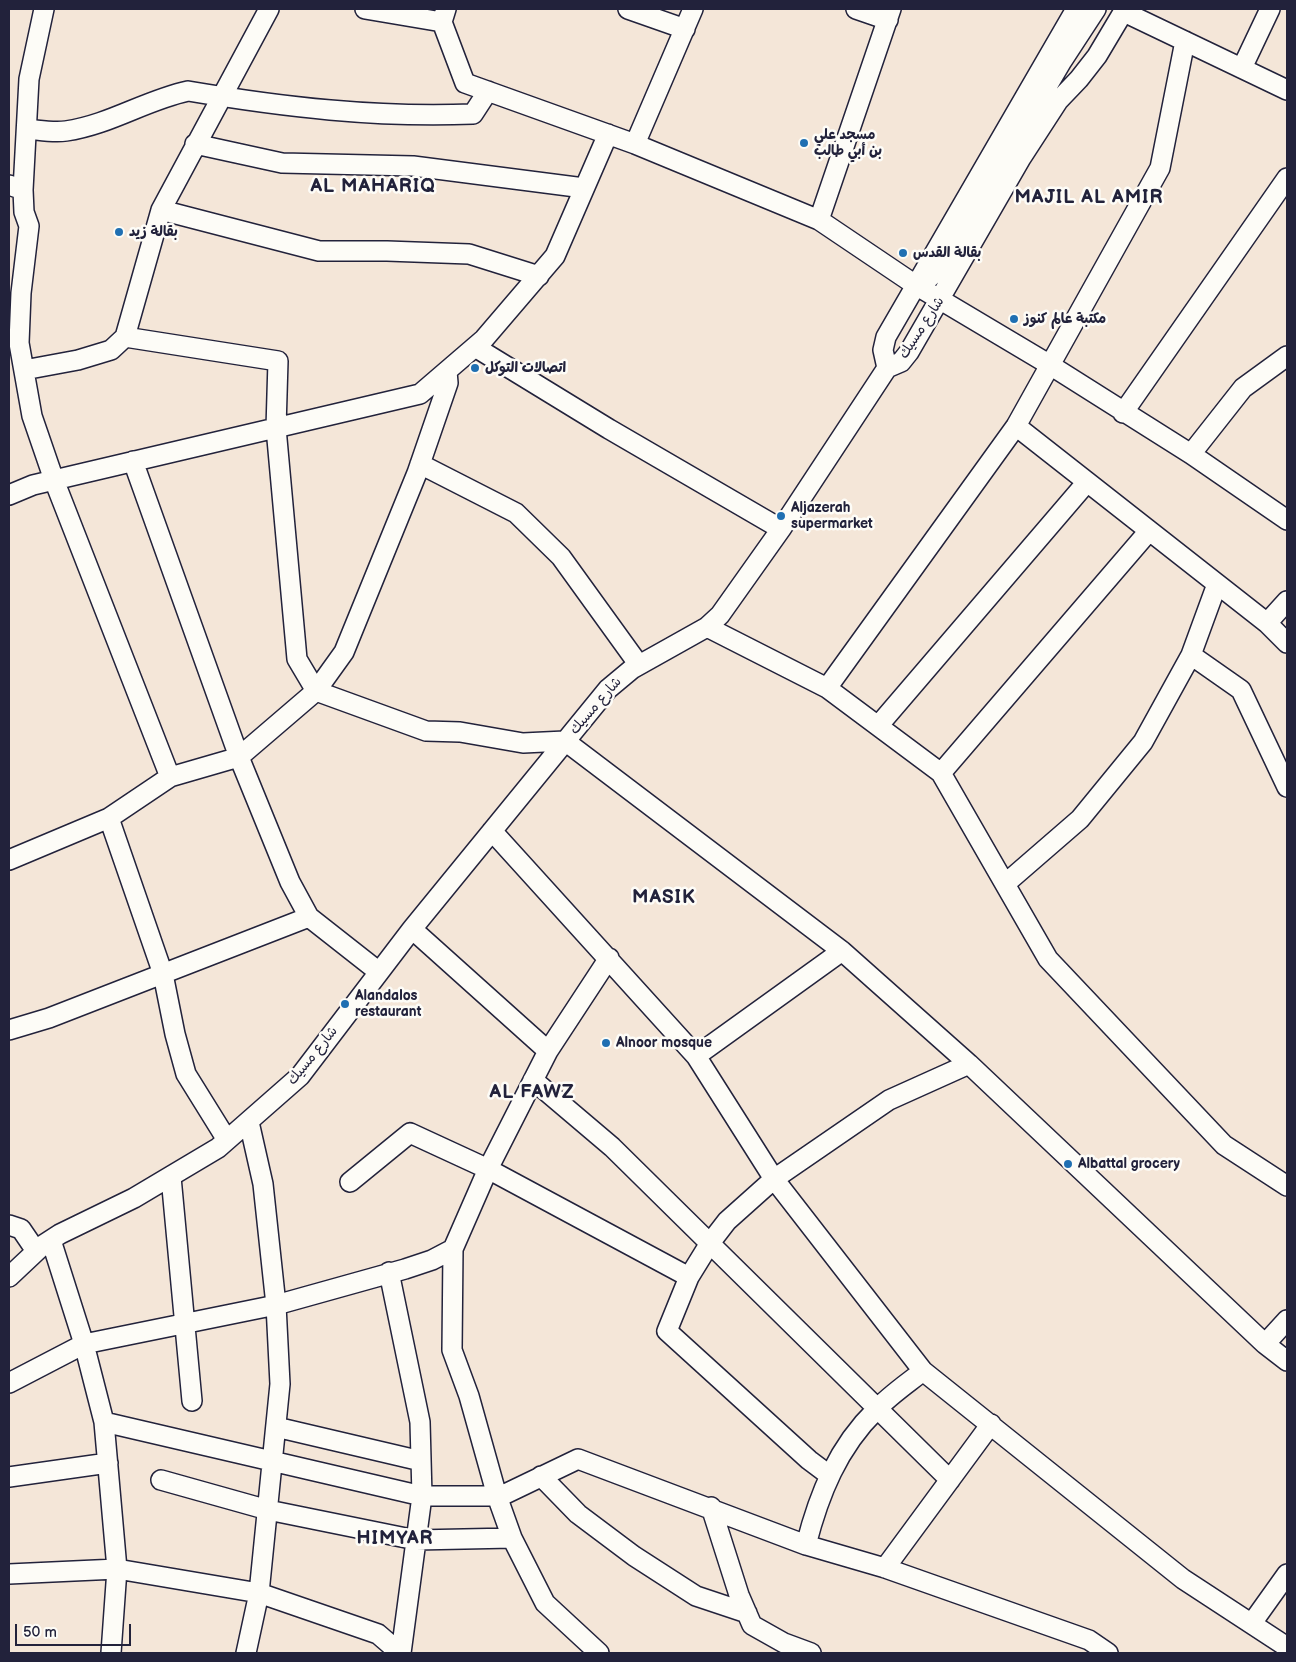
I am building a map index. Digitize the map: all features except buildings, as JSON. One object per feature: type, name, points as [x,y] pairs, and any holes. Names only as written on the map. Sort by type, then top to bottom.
[{"type":"street","points":[[44,9],[29,79],[27,129],[16,187],[29,226],[21,293],[19,335],[24,370],[32,416],[54,480],[170,777]]},
{"type":"street","points":[[24,370],[78,360],[111,350],[125,336],[160,210],[269,9]]},
{"type":"street","points":[[365,9],[444,15],[465,83],[635,144],[819,220],[914,284],[1050,365],[1123,413],[1191,454],[1287,520]]},
{"type":"street","points":[[628,9],[685,29]]},
{"type":"street","points":[[635,144],[693,9]]},
{"type":"street","points":[[819,220],[890,14],[856,9]]},
{"type":"street","points":[[886,368],[883,358],[884,343],[914,284],[1076,9]]},
{"type":"street","points":[[914,284],[930,278],[941,266],[1062,61],[1096,9]]},
{"type":"street","points":[[1242,68],[1270,9]]},
{"type":"street","points":[[1118,10],[1287,90]]},
{"type":"street","name":"شارع مسيك","points":[[9,1277],[44,1245],[172,1177],[227,1140],[300,1076],[412,929],[608,689],[638,665],[707,627],[720,615],[781,529],[886,368],[895,366],[906,358],[1021,158],[1058,101],[1079,79],[1096,56],[1118,10]]},
{"type":"street","points":[[827,688],[1016,426],[1160,168],[1185,41]]},
{"type":"street","points":[[27,129],[64,131],[95,124],[166,96],[188,92],[333,111],[418,116],[473,114],[488,92]]},
{"type":"street","points":[[9,495],[33,485],[420,394],[475,347],[555,256],[608,134]]},
{"type":"street","points":[[195,144],[282,162],[413,166],[584,188]]},
{"type":"street","points":[[1123,413],[1287,178]]},
{"type":"street","points":[[160,210],[319,251],[386,250],[469,254],[539,276]]},
{"type":"street","points":[[125,336],[278,362],[276,428],[297,659],[316,691],[426,731],[460,732],[523,744],[565,741],[842,951],[969,1064],[1265,1344],[1287,1361]]},
{"type":"street","points":[[475,347],[609,429],[781,529]]},
{"type":"street","points":[[1191,454],[1243,388],[1284,362]]},
{"type":"street","points":[[9,860],[109,818],[170,777],[239,757],[316,691],[344,652],[420,464],[448,383],[447,371]]},
{"type":"street","points":[[1016,426],[1267,623],[1287,643]]},
{"type":"street","points":[[133,461],[239,757],[290,882],[309,917],[379,972]]},
{"type":"street","points":[[420,464],[516,513],[561,557],[638,665]]},
{"type":"street","points":[[878,726],[1087,482]]},
{"type":"street","points":[[941,773],[1149,531]]},
{"type":"street","points":[[1005,884],[1080,819],[1137,750],[1191,655],[1217,584]]},
{"type":"street","points":[[1267,623],[1287,601]]},
{"type":"street","points":[[707,627],[827,688],[941,773],[1048,959],[1224,1145],[1287,1186]]},
{"type":"street","points":[[1191,655],[1241,690],[1287,787]]},
{"type":"street","points":[[109,818],[163,974],[175,1034],[186,1074],[227,1140]]},
{"type":"street","points":[[492,831],[696,1056],[774,1179],[923,1371],[1183,1579],[1287,1647]]},
{"type":"street","points":[[9,1030],[49,1018],[309,917]]},
{"type":"street","points":[[412,929],[548,1051]]},
{"type":"street","points":[[696,1056],[842,951]]},
{"type":"street","points":[[599,1653],[545,1603],[512,1538],[497,1496],[470,1396],[452,1350],[453,1249],[488,1169],[548,1051],[608,958]]},
{"type":"street","points":[[829,1475],[809,1460],[668,1331],[690,1277],[710,1243],[727,1221],[774,1179],[889,1100],[969,1064]]},
{"type":"street","points":[[533,1080],[612,1147],[950,1480]]},
{"type":"street","points":[[246,1653],[259,1593],[280,1384],[276,1305],[263,1184],[249,1122]]},
{"type":"street","points":[[350,1182],[410,1133],[488,1169],[690,1277]]},
{"type":"street","points":[[172,1177],[192,1401]]},
{"type":"street","points":[[9,1225],[21,1229],[44,1245],[84,1344],[104,1422],[117,1569],[111,1653]]},
{"type":"street","points":[[9,1383],[84,1344],[276,1305],[432,1260],[453,1249]]},
{"type":"street","points":[[389,1272],[420,1422],[422,1461],[422,1496],[400,1653]]},
{"type":"street","points":[[1265,1344],[1287,1320]]},
{"type":"street","points":[[806,1545],[815,1509],[829,1475],[850,1440],[876,1409],[923,1371]]},
{"type":"street","points":[[104,1422],[422,1496],[497,1496],[578,1459],[711,1507],[806,1545],[885,1568],[1089,1640],[1108,1653]]},
{"type":"street","points":[[885,1568],[991,1424]]},
{"type":"street","points":[[276,1427],[422,1461]]},
{"type":"street","points":[[9,1477],[108,1463]]},
{"type":"street","points":[[541,1476],[578,1514],[634,1556],[696,1596],[747,1613]]},
{"type":"street","points":[[161,1480],[268,1510],[416,1540],[512,1538]]},
{"type":"street","points":[[711,1507],[752,1624],[784,1642],[811,1653]]},
{"type":"street","points":[[9,1574],[117,1569],[259,1593],[378,1634],[400,1653]]},
{"type":"street","points":[[1252,1624],[1287,1574]]},
{"type":"place","name":"مسجد علي بن أبي طالب","points":[[804,143]]},
{"type":"place","name":"بقالة زيد","points":[[119,232]]},
{"type":"place","name":"بقالة القدس","points":[[903,253]]},
{"type":"place","name":"مكتبة عالم كنوز","points":[[1014,319]]},
{"type":"place","name":"اتصالات التوكل","points":[[475,368]]},
{"type":"place","name":"Aljazerah supermarket","points":[[781,516]]},
{"type":"place","name":"Alandalos restaurant","points":[[345,1004]]},
{"type":"place","name":"Alnoor mosque","points":[[606,1043]]},
{"type":"place","name":"Albattal grocery","points":[[1068,1164]]},
{"type":"district","name":"AL MAHARIQ","points":[[373,187]]},
{"type":"district","name":"MAJIL AL AMIR","points":[[1089,198]]},
{"type":"district","name":"MASIK","points":[[664,898]]},
{"type":"district","name":"AL FAWZ","points":[[532,1093]]},
{"type":"district","name":"HIMYAR","points":[[395,1539]]}]
